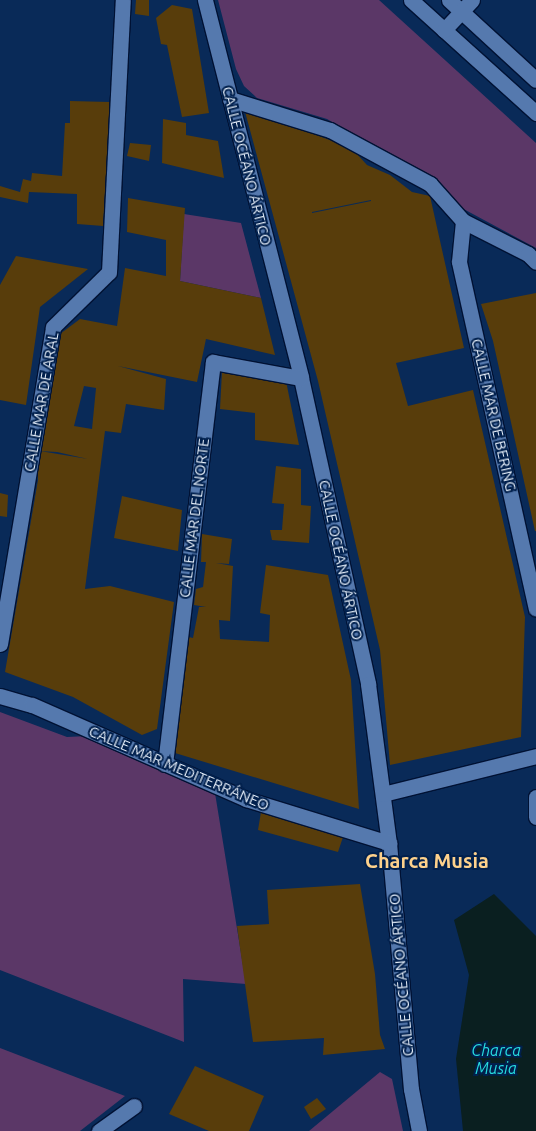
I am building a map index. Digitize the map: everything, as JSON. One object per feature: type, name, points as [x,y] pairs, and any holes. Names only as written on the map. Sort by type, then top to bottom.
[{"type":"street","name":"CALLE MAR DE ARAL","points":[[0,644],[53,327],[109,272],[123,0]]},
{"type":"street","name":"CALLE OCÉANO ÁRTICO","points":[[205,0],[301,378],[368,684],[389,843],[411,1089],[419,1131]]},
{"type":"street","points":[[411,0],[536,113]]},
{"type":"street","points":[[449,0],[536,80]]},
{"type":"street","points":[[444,30],[472,0]]},
{"type":"street","points":[[230,99],[330,130],[430,184],[463,221],[528,254],[536,262]]},
{"type":"street","name":"CALLE MAR DE BERING","points":[[463,221],[459,262],[536,609]]},
{"type":"street","name":"CALLE MAR DEL NORTE","points":[[165,764],[213,362],[301,378]]},
{"type":"street","name":"CALLE MAR MEDITERRÁNEO","points":[[0,696],[32,705],[246,799],[389,843]]},
{"type":"street","points":[[382,794],[536,756]]},
{"type":"street","points":[[536,797],[536,817]]},
{"type":"street","points":[[99,1131],[134,1106]]},
{"type":"shaded area","points":[[218,0],[379,0],[536,143],[536,248],[458,206],[401,162],[327,119],[257,98],[244,86],[236,69]]},
{"type":"shaded area","points":[[184,214],[241,223],[261,298],[180,281]]},
{"type":"shaded area","points":[[0,712],[67,737],[88,736],[215,793],[246,984],[183,979],[184,1042],[0,970]]},
{"type":"shaded area","points":[[0,1048],[125,1096],[80,1131],[0,1131]]},
{"type":"shaded area","points":[[380,1072],[392,1079],[403,1131],[309,1131]]},
{"type":"water","name":"Charca Musia","points":[[494,894],[536,936],[536,1131],[463,1131],[456,1059],[469,975],[454,920]]},
{"type":"building","points":[[136,0],[149,0],[149,16],[135,14]]},
{"type":"building","points":[[172,5],[192,9],[209,113],[182,117],[167,45],[161,44],[156,18]]},
{"type":"building","points":[[70,101],[110,102],[103,226],[77,224],[77,194],[29,192],[28,203],[0,197],[0,186],[20,192],[23,179],[31,181],[32,173],[62,176],[65,123],[70,123]]},
{"type":"building","points":[[244,108],[335,142],[356,153],[367,165],[390,175],[412,192],[430,196],[464,348],[396,363],[408,406],[473,390],[525,617],[521,737],[390,765],[380,650],[318,381]],"holes":[[[371,200],[371,201],[312,213]]]},
{"type":"building","points":[[163,119],[186,123],[186,135],[218,141],[224,178],[162,163]]},
{"type":"building","points":[[130,143],[151,145],[149,161],[127,156]]},
{"type":"building","points":[[128,198],[185,208],[180,281],[261,298],[275,355],[206,339],[197,382],[118,366],[166,379],[164,410],[126,404],[121,433],[105,431],[85,589],[110,586],[174,602],[157,729],[142,735],[73,697],[5,672],[38,480],[37,451],[60,334],[80,319],[117,326],[125,268],[166,276],[166,240],[127,232]],"holes":[[[84,386],[96,388],[92,429],[74,426]],[[40,451],[57,452],[88,459]]]},
{"type":"building","points":[[16,256],[88,269],[40,307],[26,405],[0,400],[0,285]]},
{"type":"building","points":[[536,293],[535,531],[493,341],[481,304]]},
{"type":"building","points":[[222,371],[286,381],[299,445],[255,440],[255,413],[220,409]]},
{"type":"building","points":[[276,466],[301,469],[301,505],[311,506],[309,543],[272,540],[270,530],[282,530],[284,504],[272,503]]},
{"type":"building","points":[[0,493],[8,495],[7,517],[0,516]]},
{"type":"building","points":[[122,496],[182,510],[178,551],[114,538]]},
{"type":"building","points":[[202,534],[232,539],[229,564],[216,563],[233,566],[230,621],[219,620],[220,639],[269,642],[270,615],[260,613],[266,565],[328,575],[351,680],[359,809],[175,753],[189,637],[193,638],[199,607],[206,607],[194,605],[196,589],[203,587],[206,562],[201,562]]},
{"type":"building","points":[[261,812],[343,837],[338,852],[258,830]]},
{"type":"building","points":[[360,884],[375,974],[380,1035],[385,1049],[323,1055],[324,1038],[253,1042],[237,926],[269,924],[267,890]]},
{"type":"building","points":[[195,1066],[264,1096],[249,1131],[209,1131],[169,1114]]},
{"type":"building","points":[[317,1098],[326,1109],[311,1119],[304,1107]]},
{"type":"district","name":"Charca Musia","points":[[427,860]]}]
